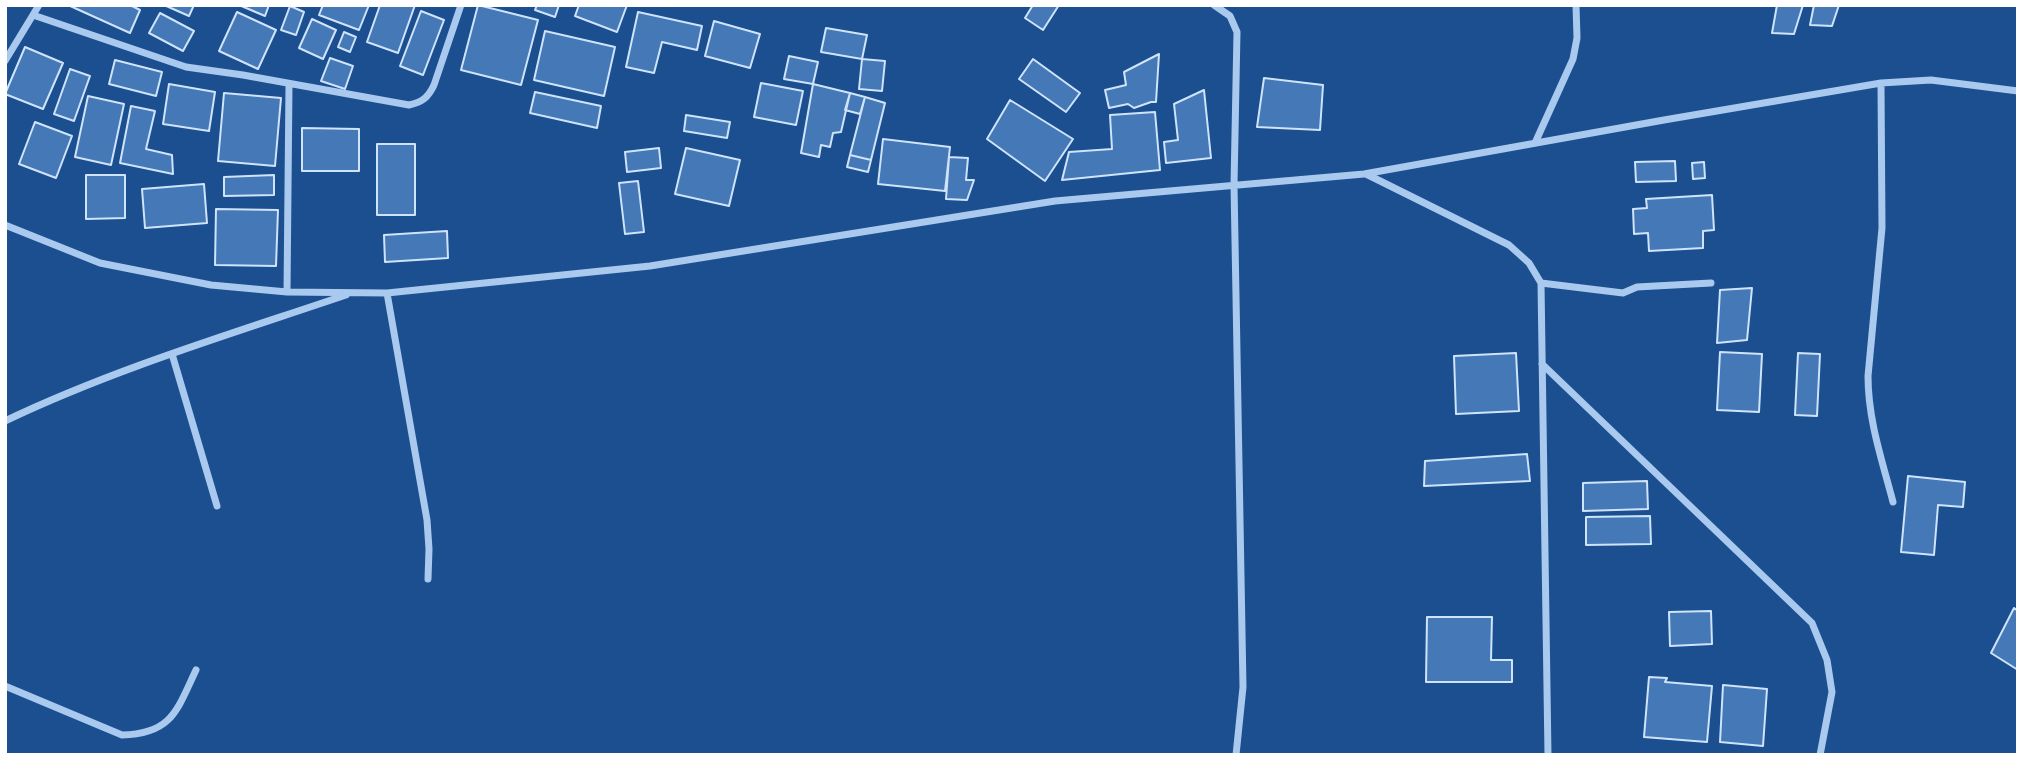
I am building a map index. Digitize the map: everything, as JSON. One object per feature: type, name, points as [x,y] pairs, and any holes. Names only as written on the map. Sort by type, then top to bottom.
[{"type":"street","points":[[5,61],[39,5]]},
{"type":"street","points":[[33,16],[186,67],[409,105],[428,97],[461,5]]},
{"type":"street","points":[[1214,5],[1230,16],[1237,32],[1234,185],[1243,687],[1236,755]]},
{"type":"street","points":[[1535,143],[1573,59],[1577,38],[1576,5]]},
{"type":"street","points":[[5,225],[100,263],[211,285],[287,292],[387,293],[650,266],[1055,201],[1364,174],[1881,83],[1931,80],[2017,90]]},
{"type":"street","points":[[1881,83],[1882,228],[1868,397],[1871,422],[1893,502]]},
{"type":"street","points":[[287,292],[289,85]]},
{"type":"street","points":[[1364,174],[1509,245],[1529,263],[1541,283],[1548,755]]},
{"type":"street","points":[[1541,283],[1623,293],[1637,287],[1711,283]]},
{"type":"street","points":[[387,293],[427,520],[428,579]]},
{"type":"street","points":[[5,421],[54,398],[172,354],[351,294]]},
{"type":"street","points":[[172,354],[217,506]]},
{"type":"street","points":[[1542,363],[1812,623],[1827,660],[1832,692],[1820,755]]},
{"type":"street","points":[[5,686],[122,735],[141,734],[159,729],[176,711],[196,670]]},
{"type":"building","points":[[68,5],[130,5],[140,10],[130,33]]},
{"type":"building","points":[[164,5],[194,5],[189,16]]},
{"type":"building","points":[[239,5],[269,5],[265,16]]},
{"type":"building","points":[[323,5],[369,5],[359,30],[319,15]]},
{"type":"building","points":[[380,5],[415,5],[398,53],[367,42]]},
{"type":"building","points":[[478,5],[538,20],[521,85],[461,70]]},
{"type":"building","points":[[537,5],[559,5],[555,17],[535,10]]},
{"type":"building","points":[[579,5],[627,5],[617,32],[575,16]]},
{"type":"building","points":[[1033,5],[1059,5],[1043,30],[1025,18]]},
{"type":"building","points":[[1777,5],[1803,5],[1794,34],[1772,33]]},
{"type":"building","points":[[1814,5],[1839,5],[1832,26],[1810,25]]},
{"type":"building","points":[[290,6],[304,12],[296,35],[281,30]]},
{"type":"building","points":[[421,11],[444,20],[423,75],[400,66]]},
{"type":"building","points":[[237,12],[276,30],[258,69],[219,51]]},
{"type":"building","points":[[638,12],[702,26],[697,50],[662,42],[654,73],[626,67]]},
{"type":"building","points":[[160,13],[194,31],[183,51],[149,33]]},
{"type":"building","points":[[312,19],[336,30],[323,59],[299,48]]},
{"type":"building","points":[[714,21],[760,34],[750,68],[705,56]]},
{"type":"building","points":[[826,28],[867,35],[862,59],[821,52]]},
{"type":"building","points":[[545,31],[615,47],[604,96],[534,80]]},
{"type":"building","points":[[344,32],[356,37],[350,52],[338,47]]},
{"type":"building","points":[[25,47],[63,63],[43,109],[5,94]]},
{"type":"building","points":[[1159,54],[1156,102],[1134,108],[1128,104],[1109,108],[1105,90],[1126,85],[1124,72]]},
{"type":"building","points":[[789,56],[818,62],[813,84],[784,79]]},
{"type":"building","points":[[330,58],[353,66],[345,89],[321,81]]},
{"type":"building","points":[[862,59],[885,61],[882,91],[859,89]]},
{"type":"building","points":[[1033,59],[1080,93],[1066,112],[1019,79]]},
{"type":"building","points":[[115,60],[162,72],[156,96],[109,84]]},
{"type":"building","points":[[70,69],[90,76],[74,121],[54,114]]},
{"type":"building","points":[[1264,78],[1323,85],[1320,130],[1257,127]]},
{"type":"building","points":[[761,83],[803,91],[796,125],[754,117]]},
{"type":"building","points":[[169,84],[215,92],[209,131],[163,124]]},
{"type":"building","points":[[813,84],[850,93],[841,132],[833,133],[830,147],[821,145],[819,157],[801,153]]},
{"type":"building","points":[[1204,90],[1211,158],[1166,163],[1164,142],[1178,140],[1174,104]]},
{"type":"building","points":[[535,92],[601,106],[597,128],[530,113]]},
{"type":"building","points":[[224,93],[281,98],[275,166],[218,161]]},
{"type":"building","points":[[850,93],[865,97],[860,114],[845,110]]},
{"type":"building","points":[[88,96],[124,104],[111,165],[75,157]]},
{"type":"building","points":[[865,97],[885,103],[871,160],[850,155]]},
{"type":"building","points":[[1010,100],[1073,139],[1045,181],[987,139]]},
{"type":"building","points":[[131,106],[155,111],[146,149],[172,155],[173,174],[120,163]]},
{"type":"building","points":[[1155,112],[1160,170],[1062,180],[1069,152],[1112,149],[1110,115]]},
{"type":"building","points":[[686,115],[730,122],[727,138],[684,131]]},
{"type":"building","points":[[35,122],[72,136],[56,178],[19,164]]},
{"type":"building","points":[[302,128],[359,129],[359,171],[302,171]]},
{"type":"building","points":[[883,139],[950,147],[945,191],[878,184]]},
{"type":"building","points":[[377,144],[415,144],[415,215],[377,215]]},
{"type":"building","points":[[659,148],[661,168],[627,172],[625,152]]},
{"type":"building","points":[[686,148],[740,160],[729,206],[675,194]]},
{"type":"building","points":[[850,155],[871,160],[868,172],[847,167]]},
{"type":"building","points":[[949,157],[968,158],[966,180],[974,180],[967,200],[946,199]]},
{"type":"building","points":[[1675,161],[1676,181],[1636,182],[1635,162]]},
{"type":"building","points":[[1704,162],[1705,178],[1693,179],[1692,163]]},
{"type":"building","points":[[86,175],[125,175],[125,218],[86,219]]},
{"type":"building","points":[[274,175],[274,195],[224,196],[224,177]]},
{"type":"building","points":[[638,181],[644,232],[625,234],[619,183]]},
{"type":"building","points":[[204,184],[207,223],[145,228],[142,189]]},
{"type":"building","points":[[1712,195],[1714,230],[1703,231],[1703,248],[1649,251],[1648,233],[1634,234],[1633,209],[1647,208],[1646,199]]},
{"type":"building","points":[[216,209],[278,210],[276,266],[215,265]]},
{"type":"building","points":[[447,231],[448,258],[385,262],[384,235]]},
{"type":"building","points":[[1752,288],[1747,340],[1717,343],[1720,290]]},
{"type":"building","points":[[1720,352],[1762,354],[1759,412],[1717,410]]},
{"type":"building","points":[[1516,353],[1519,411],[1456,414],[1454,356]]},
{"type":"building","points":[[1798,353],[1820,354],[1817,416],[1795,415]]},
{"type":"building","points":[[1527,454],[1530,481],[1424,486],[1425,461]]},
{"type":"building","points":[[1908,476],[1965,482],[1963,507],[1938,505],[1934,555],[1901,552]]},
{"type":"building","points":[[1647,481],[1648,509],[1583,511],[1583,483]]},
{"type":"building","points":[[1650,516],[1651,544],[1586,545],[1586,517]]},
{"type":"building","points":[[2014,608],[2018,611],[2018,670],[1991,653]]},
{"type":"building","points":[[1711,611],[1712,644],[1670,646],[1669,612]]},
{"type":"building","points":[[1427,617],[1492,617],[1491,660],[1512,660],[1512,682],[1426,682]]},
{"type":"building","points":[[1649,677],[1667,678],[1665,682],[1712,686],[1707,742],[1644,737]]},
{"type":"building","points":[[1723,685],[1767,689],[1763,746],[1720,742]]}]
